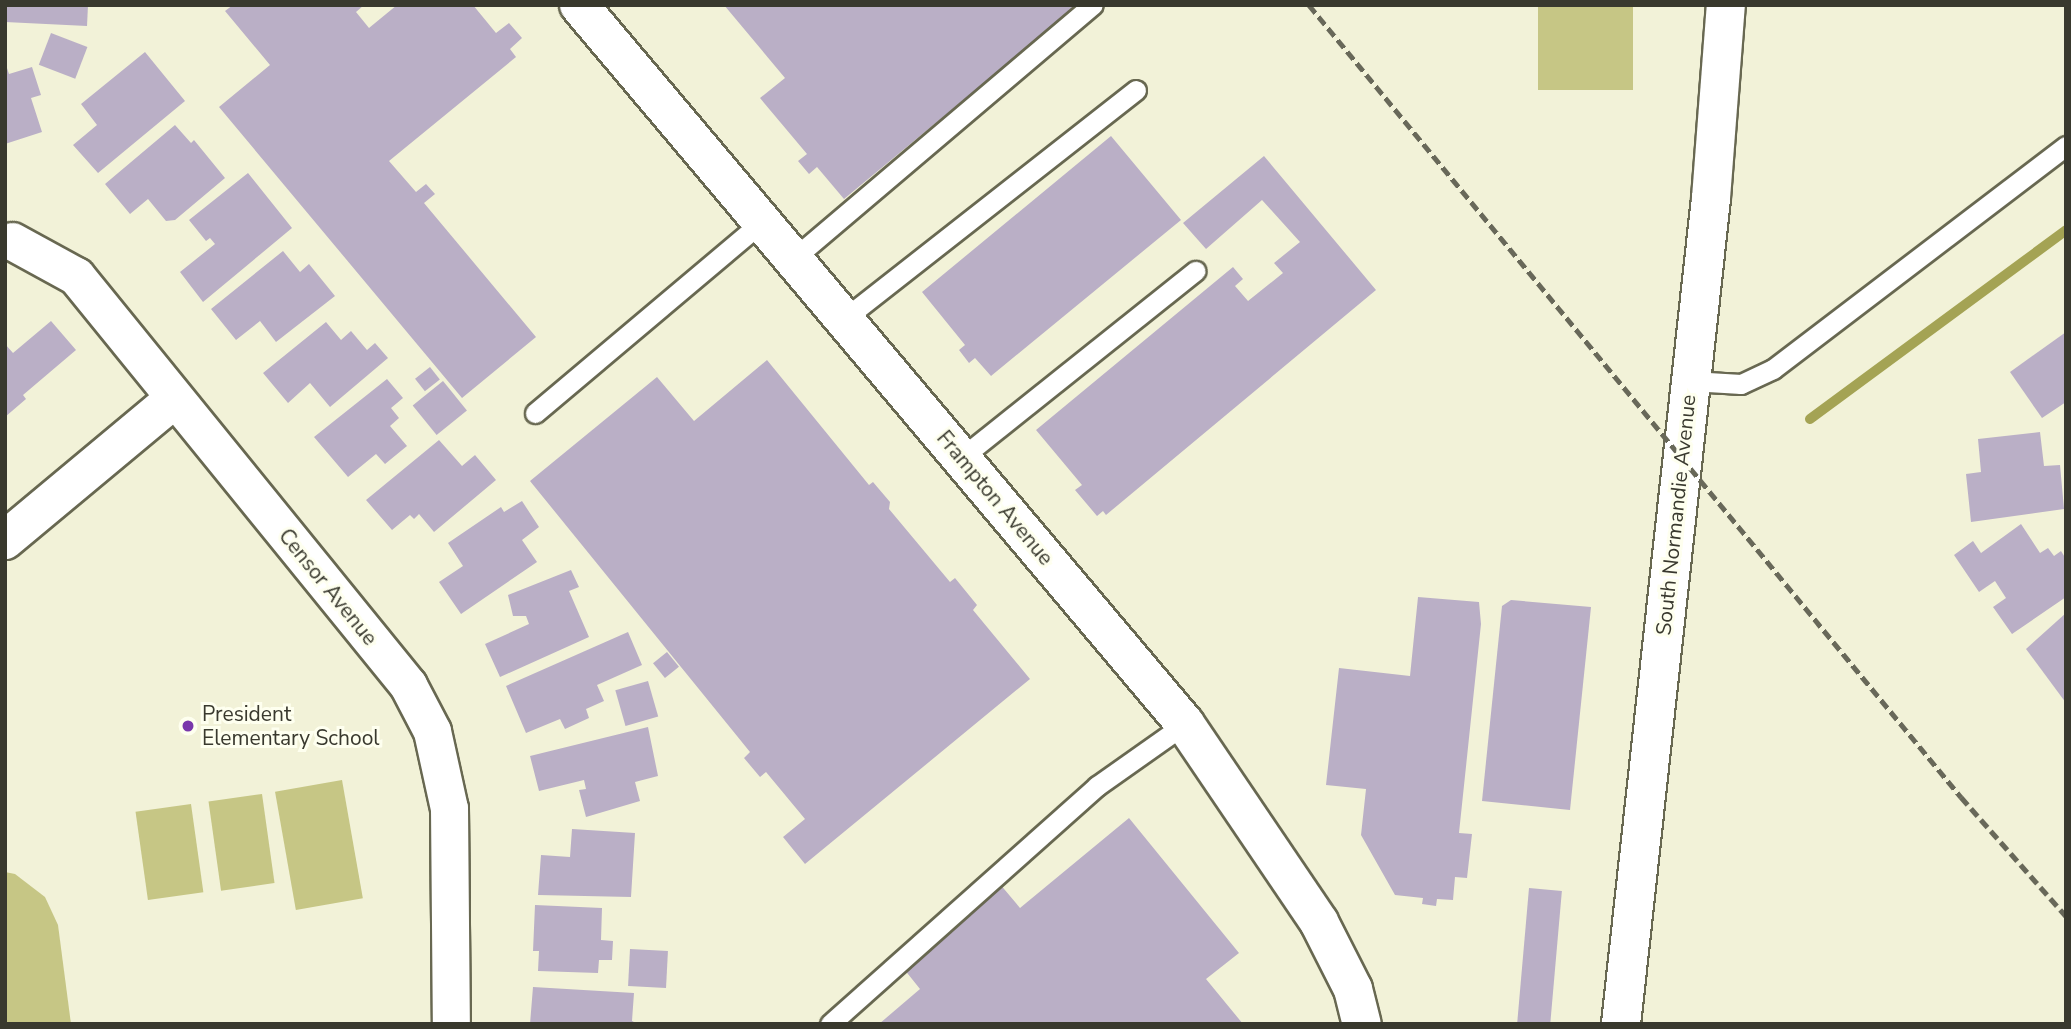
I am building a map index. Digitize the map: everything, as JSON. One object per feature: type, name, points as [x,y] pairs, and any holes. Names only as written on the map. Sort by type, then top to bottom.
[{"type":"street","name":"Frampton Avenue","points":[[579,5],[1185,724],[1319,922],[1353,989],[1362,1024]]},
{"type":"street","name":"South Normandie Avenue","points":[[1621,1024],[1691,381],[1727,5]]},
{"type":"street","name":"Censor Avenue","points":[[12,241],[76,276],[408,685],[432,731],[449,808],[451,1024]]},
{"type":"street","points":[[5,540],[174,399]]},
{"type":"lane","points":[[793,259],[1093,5]]},
{"type":"lane","points":[[844,319],[1136,90]]},
{"type":"lane","points":[[1691,381],[1741,384],[1773,369],[2066,146]]},
{"type":"lane","points":[[535,413],[762,222]]},
{"type":"lane","points":[[961,458],[1195,271]]},
{"type":"lane","points":[[831,1024],[1097,786],[1185,724]]},
{"type":"green space","points":[[1538,5],[1633,5],[1633,90],[1538,90]]},
{"type":"green space","points":[[342,780],[363,898],[296,910],[275,792]]},
{"type":"green space","points":[[262,794],[275,883],[221,891],[209,802]]},
{"type":"green space","points":[[191,804],[203,892],[148,900],[136,812]]},
{"type":"green space","points":[[5,872],[15,874],[45,897],[58,925],[71,1024],[5,1024]]},
{"type":"building","points":[[5,5],[88,5],[87,26],[5,22]]},
{"type":"building","points":[[233,5],[364,5],[356,12],[369,28],[397,5],[473,5],[496,33],[509,23],[522,38],[510,49],[516,57],[389,161],[416,192],[426,184],[435,194],[424,203],[536,337],[462,398],[219,107],[270,65],[225,11]]},
{"type":"building","points":[[724,5],[1078,5],[844,199],[817,167],[809,174],[798,161],[807,154],[760,98],[785,78]]},
{"type":"building","points":[[51,33],[87,47],[75,79],[39,65]]},
{"type":"building","points":[[145,52],[185,101],[98,173],[73,145],[97,125],[81,104]]},
{"type":"building","points":[[5,62],[9,74],[32,67],[41,95],[31,98],[42,132],[5,144]]},
{"type":"building","points":[[175,125],[191,143],[194,140],[225,178],[175,220],[166,221],[148,199],[130,214],[105,184]]},
{"type":"building","points":[[1111,136],[1181,220],[991,376],[975,358],[969,363],[959,350],[965,345],[922,292]]},
{"type":"building","points":[[1264,156],[1376,290],[1106,515],[1103,511],[1097,516],[1075,490],[1082,485],[1036,430],[1233,267],[1243,279],[1235,286],[1248,301],[1283,273],[1274,263],[1300,242],[1262,200],[1206,249],[1183,223]]},
{"type":"building","points":[[248,173],[292,228],[203,302],[180,272],[215,244],[210,238],[206,241],[189,220]]},
{"type":"building","points":[[283,251],[300,272],[309,264],[335,296],[276,342],[260,321],[236,340],[211,309]]},
{"type":"building","points":[[51,321],[76,350],[23,395],[26,399],[5,417],[5,344],[13,353]]},
{"type":"building","points":[[326,322],[341,340],[351,331],[367,350],[375,343],[388,358],[330,407],[310,383],[288,403],[263,373]]},
{"type":"building","points":[[2066,332],[2066,402],[2042,418],[2010,372]]},
{"type":"building","points":[[767,360],[869,485],[873,482],[890,502],[889,509],[950,582],[955,578],[977,605],[973,610],[1030,679],[805,864],[783,837],[805,819],[766,772],[760,777],[744,758],[750,752],[530,481],[657,377],[694,421]]},
{"type":"building","points":[[430,367],[440,380],[425,391],[415,379]]},
{"type":"building","points":[[387,379],[403,398],[391,408],[399,418],[390,426],[407,446],[385,464],[376,454],[348,477],[314,437]]},
{"type":"building","points":[[443,381],[467,411],[437,435],[413,406]]},
{"type":"building","points":[[2040,432],[2044,466],[2060,465],[2064,509],[1971,522],[1966,474],[1981,472],[1978,439]]},
{"type":"building","points":[[439,440],[462,466],[475,455],[496,480],[434,532],[419,514],[414,519],[410,515],[392,530],[366,500]]},
{"type":"building","points":[[522,501],[539,527],[522,540],[537,562],[461,614],[439,582],[463,566],[448,543],[501,507],[504,512]]},
{"type":"building","points":[[2021,524],[2040,553],[2048,548],[2054,556],[2061,551],[2066,559],[2066,597],[2012,634],[1993,607],[2006,598],[1995,581],[1979,592],[1954,555],[1973,541],[1981,553]]},
{"type":"building","points":[[571,570],[579,587],[569,591],[589,637],[500,677],[485,644],[529,624],[526,616],[513,616],[508,595]]},
{"type":"building","points":[[1418,597],[1479,602],[1481,624],[1459,833],[1472,834],[1467,878],[1455,877],[1453,900],[1437,899],[1436,906],[1422,904],[1423,898],[1395,895],[1361,835],[1366,789],[1326,785],[1339,668],[1410,676]]},
{"type":"building","points":[[1511,600],[1591,607],[1570,810],[1482,801],[1502,606]]},
{"type":"building","points":[[2066,613],[2066,703],[2026,649]]},
{"type":"building","points":[[628,632],[642,665],[597,685],[604,701],[586,709],[589,718],[565,729],[560,719],[526,733],[506,686]]},
{"type":"building","points":[[667,652],[679,667],[665,678],[653,663]]},
{"type":"building","points":[[648,681],[658,717],[626,726],[615,690]]},
{"type":"building","points":[[648,727],[658,776],[635,782],[640,801],[586,817],[579,790],[586,789],[584,780],[539,791],[530,756]]},
{"type":"building","points":[[1129,818],[1239,953],[1206,979],[1243,1024],[879,1024],[920,989],[900,964],[999,883],[1020,908]]},
{"type":"building","points":[[572,829],[635,833],[631,897],[538,895],[541,855],[570,857]]},
{"type":"building","points":[[1529,888],[1562,891],[1550,1024],[1517,1024]]},
{"type":"building","points":[[535,905],[602,908],[601,940],[613,941],[612,960],[599,960],[598,973],[538,971],[539,951],[533,951]]},
{"type":"building","points":[[630,949],[668,951],[666,988],[628,986]]},
{"type":"building","points":[[533,987],[634,993],[632,1021],[638,1024],[530,1024]]},
{"type":"waterway","points":[[1810,419],[2066,230]]},
{"type":"railway","points":[[1309,5],[1961,797],[2066,916]]},
{"type":"place","name":"President Elementary School","points":[[188,726]]}]
